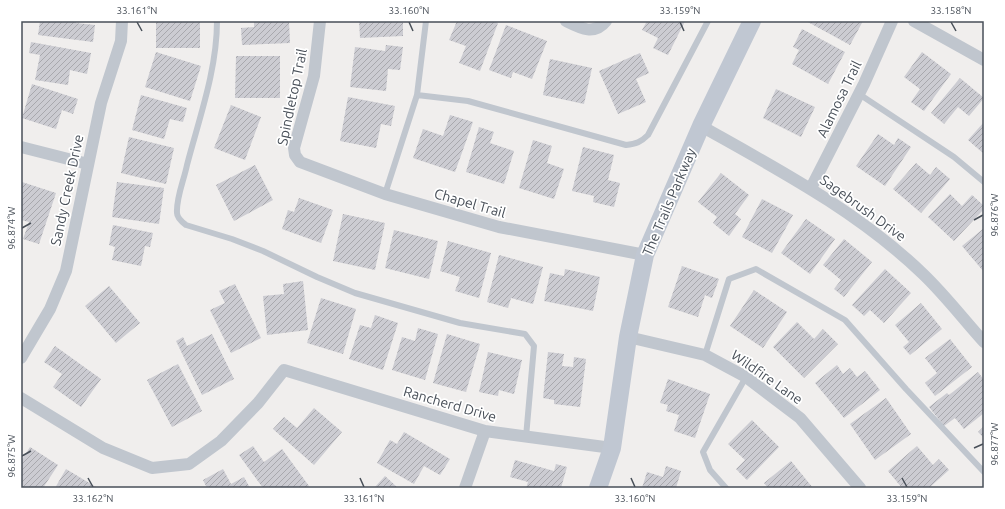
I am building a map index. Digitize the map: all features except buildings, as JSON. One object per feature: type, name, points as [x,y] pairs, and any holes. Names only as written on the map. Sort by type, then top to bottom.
[{"type":"street","name":"Sandy Creek Drive","points":[[21,358],[50,309],[66,271],[101,103],[121,41],[122,21]]},
{"type":"street","name":"Spindletop Trail","points":[[295,155],[294,148],[314,76],[320,21]]},
{"type":"street","points":[[566,21],[582,30],[593,30],[601,27],[606,21]]},
{"type":"street","name":"The Trails Parkway","points":[[598,488],[612,448],[628,337],[645,255],[701,126],[752,21]]},
{"type":"street","name":"Alamosa Trail","points":[[811,188],[859,94],[892,21]]},
{"type":"street","points":[[914,21],[984,60]]},
{"type":"street","name":"Sagebrush Drive","points":[[701,126],[811,188],[869,230],[924,274],[984,342]]},
{"type":"street","points":[[21,147],[88,164]]},
{"type":"street","name":"Chapel Trail","points":[[295,155],[300,162],[310,167],[385,194],[499,227],[645,255]]},
{"type":"street","name":"Wildfire Lane","points":[[628,337],[705,355],[746,378],[800,418],[860,488]]},
{"type":"street","name":"Rancherd Drive","points":[[21,398],[104,448],[152,468],[189,464],[221,441],[258,403],[284,370],[485,431],[612,448]]},
{"type":"street","points":[[465,488],[485,431]]},
{"type":"lane","points":[[217,21],[213,59],[206,96],[180,195],[177,214],[180,220],[186,225],[232,239],[264,251],[316,277],[355,293],[460,323],[525,334],[534,346],[526,437]]},
{"type":"lane","points":[[385,194],[417,95],[426,21]]},
{"type":"lane","points":[[417,95],[468,101],[626,145],[642,142],[648,135],[708,21]]},
{"type":"lane","points":[[859,94],[954,157],[984,182]]},
{"type":"lane","points":[[705,355],[729,279],[756,269],[845,320],[906,389],[984,472]]},
{"type":"lane","points":[[726,488],[710,470],[704,452],[746,378]]}]
